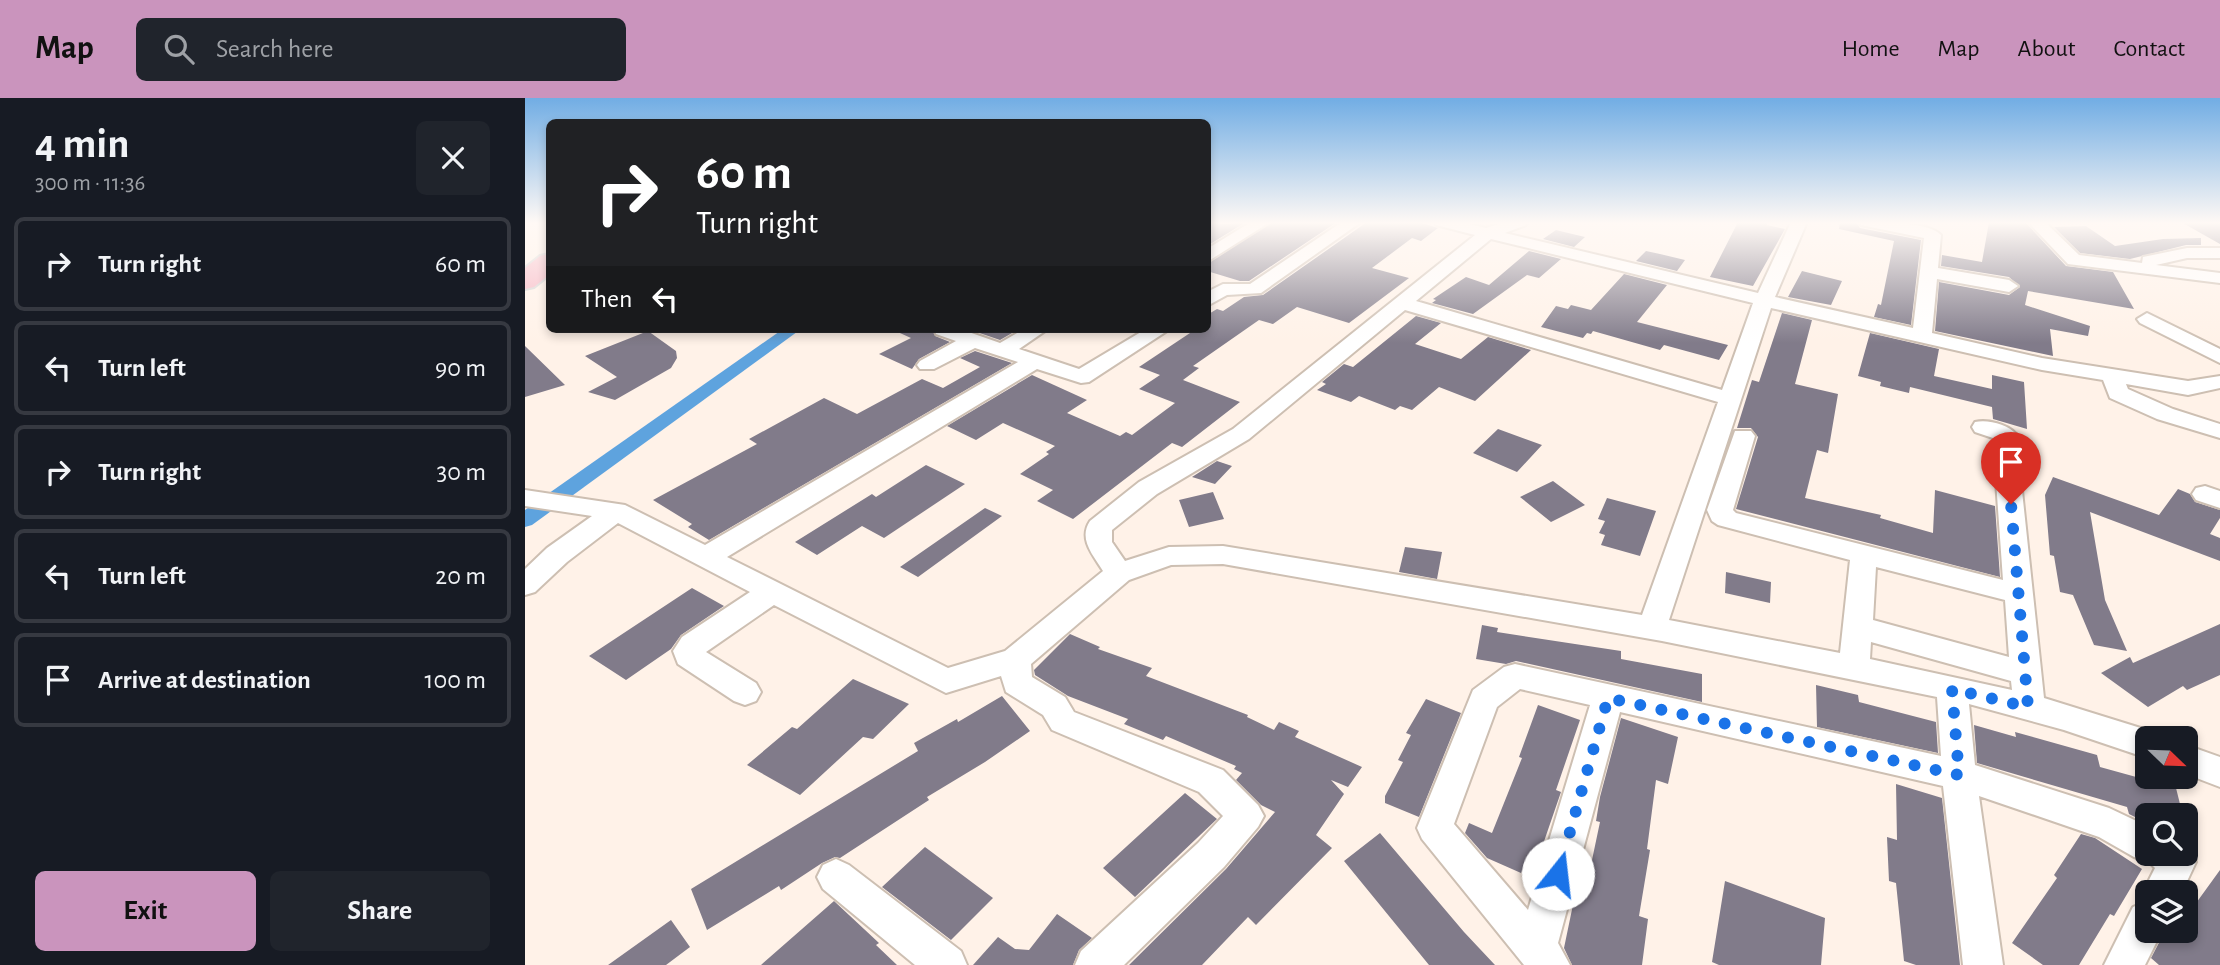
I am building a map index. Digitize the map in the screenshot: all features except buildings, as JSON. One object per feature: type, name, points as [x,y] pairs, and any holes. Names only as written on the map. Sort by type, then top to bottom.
[{"type":"highway","points":[[525,281],[546,264]]},
{"type":"street","points":[[1213,290],[1254,289],[1293,262]]},
{"type":"street","points":[[1119,572],[1099,543],[1099,527],[1149,488],[1241,435],[1452,262]]},
{"type":"street","points":[[1610,262],[2042,364],[2188,388],[2220,382]]},
{"type":"street","points":[[1652,627],[1765,300],[1781,262]]},
{"type":"street","points":[[1922,337],[1930,262]]},
{"type":"street","points":[[2096,262],[2220,278]]},
{"type":"street","points":[[2127,266],[2143,262]]},
{"type":"street","points":[[1929,272],[2009,286]]},
{"type":"street","points":[[1403,303],[1731,399]]},
{"type":"street","points":[[2147,319],[2220,357]]},
{"type":"street","points":[[927,365],[957,333],[1081,377],[1153,333]]},
{"type":"street","points":[[1002,350],[1031,333]]},
{"type":"street","points":[[706,557],[1035,361]]},
{"type":"street","points":[[2112,375],[2118,393],[2165,414],[2220,431]]},
{"type":"street","points":[[1983,427],[2004,434],[2028,707]]},
{"type":"street","points":[[1743,436],[1721,515],[2019,594]]},
{"type":"street","points":[[525,498],[616,511],[946,681],[1015,660],[1119,572],[1169,556],[1223,555],[1652,627],[1952,689],[2093,724],[2135,740]]},
{"type":"street","points":[[525,585],[557,555],[616,511]]},
{"type":"street","points":[[1854,668],[1864,553]]},
{"type":"street","points":[[745,692],[689,656],[688,651],[772,592]]},
{"type":"street","points":[[1857,627],[2026,673]]},
{"type":"street","points":[[1015,660],[1017,683],[1054,706],[1063,721],[1211,781],[1246,816],[1210,855],[1095,965]]},
{"type":"street","points":[[1543,958],[1435,828],[1484,699],[1514,676],[1959,775],[2109,824],[2135,838]]},
{"type":"street","points":[[1952,689],[1959,775],[1983,965]]},
{"type":"street","points":[[1543,958],[1608,698]]},
{"type":"street","points":[[2198,764],[2220,772]]},
{"type":"street","points":[[836,877],[947,965]]},
{"type":"street","points":[[2124,965],[2135,943]]},
{"type":"waterway","points":[[525,520],[787,333]]},
{"type":"route","points":[[1558,874],[1608,698],[1959,775],[1952,689],[2028,707],[2011,504]]}]
